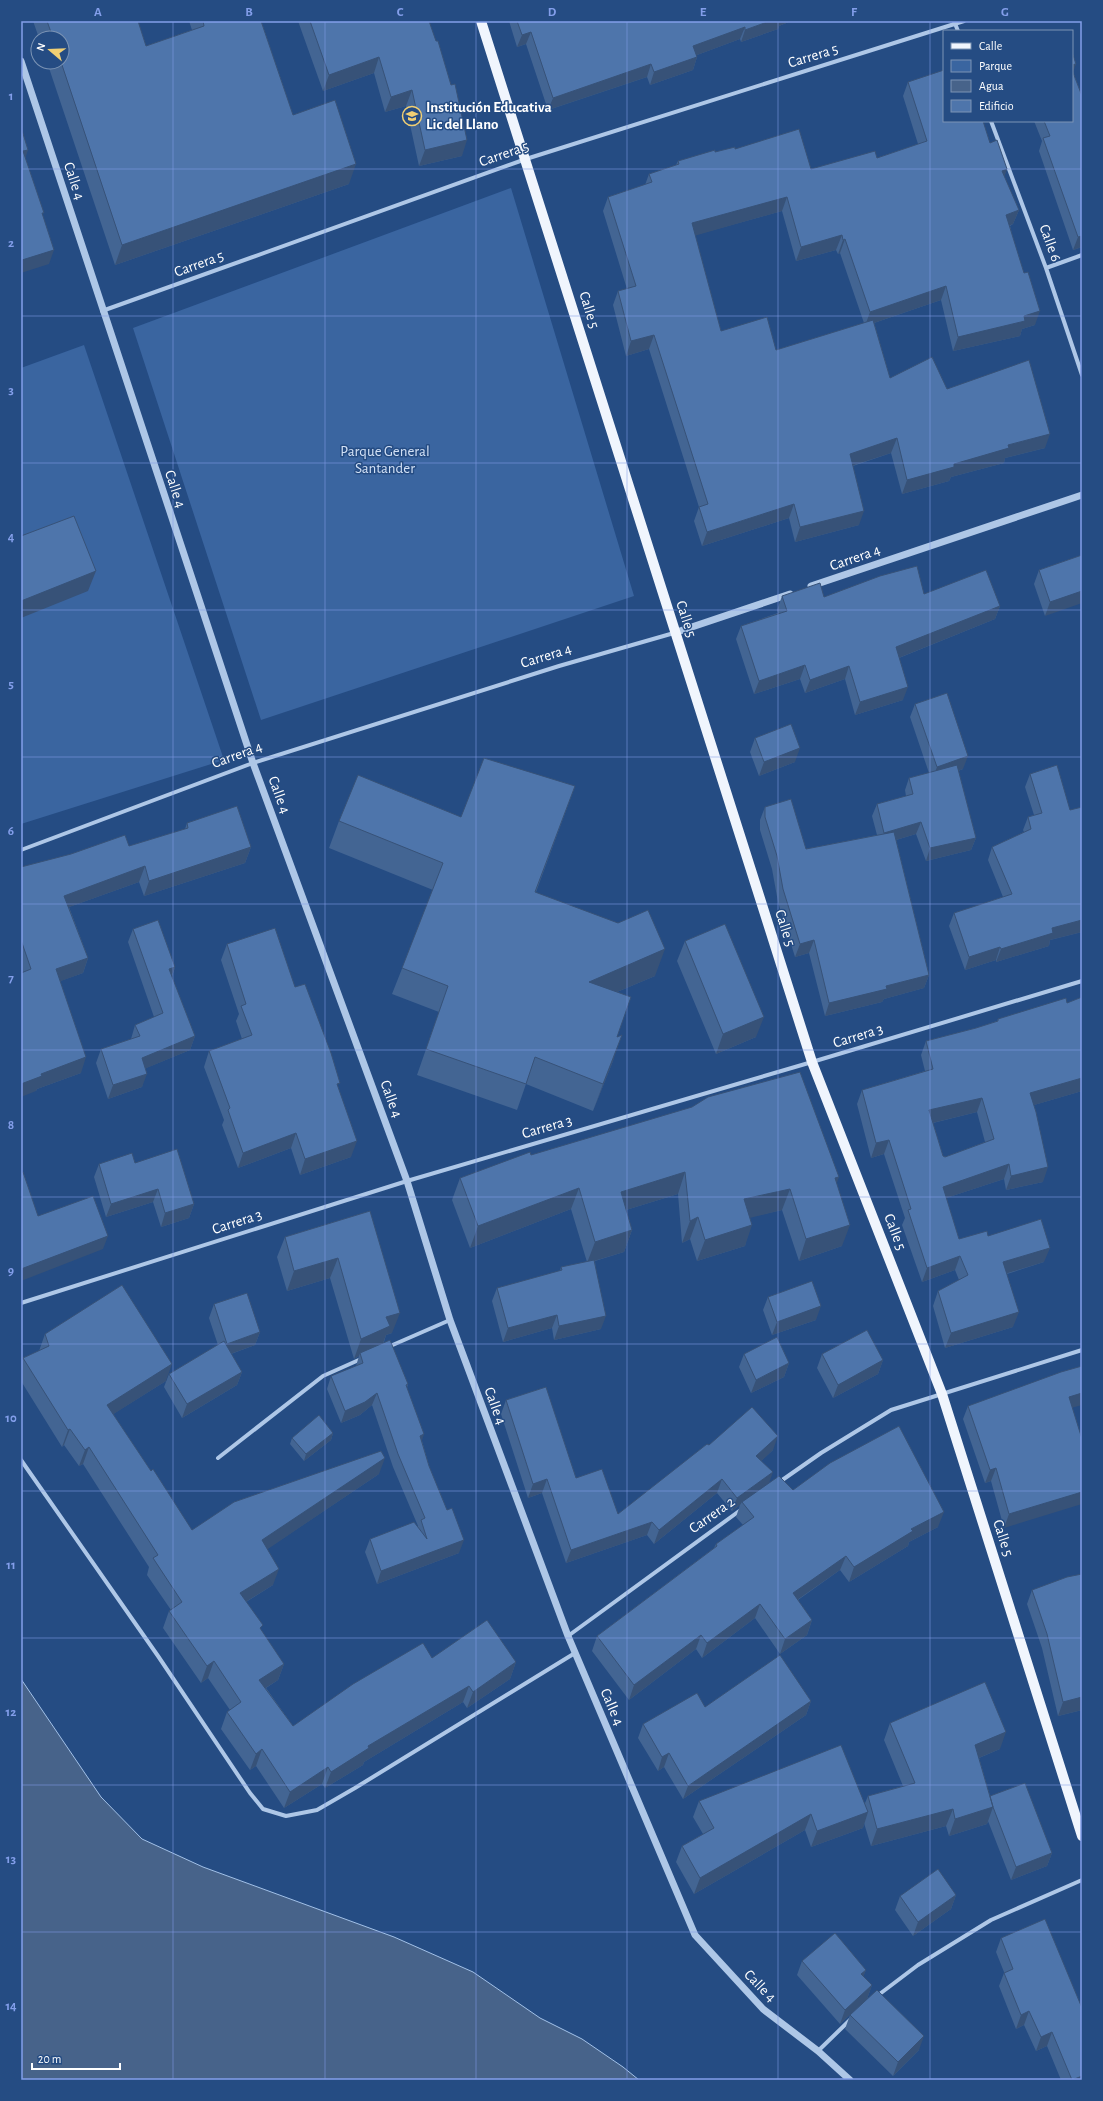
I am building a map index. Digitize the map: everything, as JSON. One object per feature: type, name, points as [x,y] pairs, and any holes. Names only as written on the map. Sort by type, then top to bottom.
[{"type":"main road","name":"Calle 5","points":[[481,21],[526,159],[674,633],[812,1062],[942,1394],[1082,1836]]},
{"type":"street","name":"Carrera 5","points":[[102,311],[526,159],[955,22],[964,21]]},
{"type":"street","name":"Calle 4","points":[[21,61],[102,311],[253,763],[407,1181],[450,1320],[568,1636],[696,1935],[763,2009],[818,2051],[850,2080]]},
{"type":"street","name":"Calle 6","points":[[991,122],[1046,268],[1082,375]]},
{"type":"street","points":[[1046,268],[1082,255]]},
{"type":"street","name":"Carrera 4","points":[[803,589],[1082,495]]},
{"type":"street","name":"Carrera 4","points":[[21,850],[253,763],[559,666],[674,633],[795,592]]},
{"type":"street","name":"Carrera 3","points":[[21,1303],[407,1181],[1082,981]]},
{"type":"street","points":[[386,1348],[450,1320]]},
{"type":"street","points":[[771,1488],[821,1453],[891,1410],[1082,1350]]},
{"type":"street","points":[[218,1458],[323,1376],[365,1357]]},
{"type":"street","points":[[21,1460],[162,1662],[250,1793],[263,1809],[286,1816],[317,1810],[575,1653]]},
{"type":"street","name":"Carrera 2","points":[[568,1636],[746,1505]]},
{"type":"street","points":[[872,2000],[918,1965],[991,1920],[1082,1880]]},
{"type":"street","points":[[818,2051],[856,2015]]},
{"type":"green space","name":"Parque General Santander","points":[[511,188],[634,596],[261,720],[133,328]]},
{"type":"green space","points":[[84,345],[224,760],[21,824],[21,368]]},
{"type":"water","points":[[21,1679],[101,1797],[142,1839],[203,1867],[394,1937],[473,1972],[540,2018],[582,2039],[623,2067],[639,2080],[21,2080]]},
{"type":"building","points":[[47,21],[138,21],[146,46],[204,26],[203,21],[261,21],[293,115],[335,100],[356,164],[122,245],[64,70],[70,70],[70,30],[50,30]]},
{"type":"building","points":[[310,21],[429,21],[436,41],[438,41],[451,85],[455,84],[467,140],[425,150],[412,90],[391,97],[379,57],[329,75]]},
{"type":"building","points":[[517,21],[770,21],[745,30],[745,27],[693,46],[697,57],[654,72],[651,64],[553,98],[531,32],[522,35]]},
{"type":"building","points":[[1073,55],[1076,64],[1073,65]]},
{"type":"building","points":[[943,70],[943,122],[983,122],[990,143],[997,140],[1007,169],[1002,171],[1019,210],[1006,215],[1024,273],[1028,272],[1040,311],[1024,316],[1025,321],[958,337],[946,286],[870,312],[845,239],[843,240],[842,235],[801,247],[787,197],[692,223],[721,331],[767,317],[776,350],[873,320],[890,378],[932,357],[947,389],[1029,360],[1050,434],[1008,445],[1009,448],[954,464],[954,467],[907,480],[897,438],[850,454],[864,511],[800,527],[794,504],[707,532],[699,507],[708,504],[654,335],[631,341],[618,291],[636,286],[608,197],[652,182],[649,174],[679,164],[678,161],[715,150],[715,152],[735,147],[735,149],[799,129],[811,169],[875,151],[877,158],[927,141],[908,82]]},
{"type":"building","points":[[1073,73],[1082,96],[1082,236],[1078,237],[1043,138],[1050,136],[1044,122],[1073,122]]},
{"type":"building","points":[[21,127],[28,150],[23,151],[44,213],[42,213],[54,250],[22,260],[21,257]]},
{"type":"building","points":[[74,516],[96,571],[21,601],[21,536]]},
{"type":"building","points":[[1082,555],[1082,591],[1050,602],[1039,570]]},
{"type":"building","points":[[917,566],[924,594],[986,570],[1000,606],[896,647],[908,687],[860,702],[849,666],[810,680],[805,665],[759,681],[741,626],[787,611],[782,596],[820,583],[824,597],[880,576]]},
{"type":"building","points":[[947,693],[968,756],[937,767],[915,704]]},
{"type":"building","points":[[791,724],[800,748],[764,762],[755,738]]},
{"type":"building","points":[[484,758],[575,786],[535,892],[618,923],[648,910],[665,949],[589,982],[631,997],[617,1037],[622,1035],[603,1084],[535,1057],[526,1084],[426,1049],[448,986],[402,968],[443,863],[339,821],[358,775],[461,817]]},
{"type":"building","points":[[957,765],[976,838],[930,848],[921,822],[884,833],[877,804],[913,794],[909,778]]},
{"type":"building","points":[[1057,765],[1070,810],[1082,807],[1082,920],[1052,928],[1053,933],[969,957],[954,913],[1012,894],[992,847],[1031,829],[1028,817],[1042,813],[1030,774]]},
{"type":"building","points":[[791,799],[806,849],[894,832],[929,975],[886,986],[887,989],[829,1003],[814,940],[800,944],[783,889],[777,856],[765,817],[765,807]]},
{"type":"building","points":[[237,806],[251,847],[149,881],[145,866],[64,896],[88,958],[56,969],[86,1057],[41,1074],[42,1076],[21,1084],[21,973],[31,969],[21,940],[21,867],[71,854],[125,835],[129,846],[188,828],[187,823]]},
{"type":"building","points":[[158,920],[175,967],[169,969],[195,1036],[142,1058],[147,1074],[113,1085],[101,1049],[140,1036],[135,1025],[163,1013],[133,929]]},
{"type":"building","points":[[725,924],[764,1017],[723,1034],[685,941]]},
{"type":"building","points":[[275,928],[295,987],[305,984],[331,1053],[340,1083],[337,1084],[357,1141],[305,1159],[296,1133],[243,1153],[228,1110],[230,1108],[209,1051],[252,1035],[241,1006],[246,1004],[227,944]]},
{"type":"building","points":[[1082,997],[1082,1078],[1030,1093],[1036,1112],[1048,1167],[1011,1176],[1009,1164],[943,1187],[959,1239],[987,1231],[988,1236],[1041,1219],[1050,1248],[1003,1262],[1019,1312],[951,1333],[938,1291],[968,1275],[960,1256],[927,1268],[908,1210],[911,1209],[889,1140],[876,1143],[862,1090],[933,1069],[926,1041],[976,1028],[998,1021],[998,1019],[1066,998],[1067,1003]],"holes":[[[982,1098],[994,1139],[945,1157],[943,1156],[929,1110]]]},
{"type":"building","points":[[800,1072],[839,1177],[835,1178],[850,1225],[806,1239],[790,1189],[744,1199],[752,1225],[705,1240],[698,1217],[690,1221],[685,1172],[621,1192],[632,1230],[595,1242],[579,1188],[478,1226],[460,1178],[530,1152],[531,1155],[692,1107],[708,1097]]},
{"type":"building","points":[[177,1149],[194,1204],[165,1213],[158,1189],[111,1204],[99,1164],[132,1153],[135,1163]]},
{"type":"building","points":[[23,1172],[38,1216],[93,1196],[108,1236],[21,1269],[21,1173]]},
{"type":"building","points":[[370,1211],[400,1313],[386,1317],[390,1326],[361,1339],[338,1258],[294,1271],[285,1237]]},
{"type":"building","points":[[594,1260],[606,1316],[559,1326],[557,1315],[508,1328],[497,1288],[562,1270],[561,1267]]},
{"type":"building","points":[[812,1281],[821,1306],[777,1322],[768,1297]]},
{"type":"building","points":[[122,1285],[172,1364],[107,1405],[151,1471],[153,1469],[192,1530],[234,1502],[381,1451],[385,1458],[262,1540],[279,1569],[240,1593],[263,1625],[260,1628],[284,1664],[259,1680],[293,1726],[353,1684],[423,1643],[432,1658],[487,1620],[516,1662],[473,1692],[469,1686],[368,1746],[369,1748],[331,1772],[328,1767],[290,1792],[262,1749],[256,1754],[227,1712],[241,1702],[214,1661],[207,1666],[169,1611],[182,1602],[153,1558],[158,1555],[89,1447],[85,1450],[70,1429],[68,1430],[23,1358],[49,1346],[45,1334]]},
{"type":"building","points":[[247,1293],[260,1332],[227,1344],[214,1304]]},
{"type":"building","points":[[867,1330],[883,1360],[838,1385],[822,1354]]},
{"type":"building","points":[[777,1337],[789,1363],[756,1380],[744,1354]]},
{"type":"building","points":[[390,1340],[408,1384],[406,1385],[424,1434],[420,1436],[429,1466],[447,1510],[452,1508],[464,1540],[381,1571],[370,1539],[414,1522],[427,1539],[421,1520],[425,1518],[398,1454],[377,1393],[365,1402],[345,1411],[331,1376],[363,1363],[360,1353]]},
{"type":"building","points":[[224,1341],[242,1372],[187,1404],[169,1374]]},
{"type":"building","points":[[1082,1366],[1082,1393],[1069,1397],[1082,1439],[1082,1492],[1009,1514],[996,1468],[990,1470],[968,1406],[1061,1372]]},
{"type":"building","points":[[546,1387],[576,1478],[602,1469],[618,1514],[707,1444],[709,1445],[752,1407],[778,1436],[756,1456],[773,1472],[737,1498],[722,1479],[659,1530],[652,1522],[571,1550],[547,1479],[533,1484],[506,1400]]},
{"type":"building","points":[[319,1415],[333,1433],[306,1454],[292,1438]]},
{"type":"building","points":[[899,1426],[944,1512],[911,1529],[913,1531],[854,1567],[846,1556],[793,1593],[812,1620],[785,1639],[760,1604],[707,1643],[701,1635],[634,1685],[597,1636],[717,1546],[716,1544],[754,1517],[742,1502],[779,1476],[793,1490],[830,1463]]},
{"type":"building","points":[[1082,1574],[1082,1697],[1063,1702],[1047,1634],[1032,1590],[1067,1577]]},
{"type":"building","points":[[780,1655],[811,1701],[688,1786],[669,1753],[662,1757],[643,1724],[697,1693],[705,1707]]},
{"type":"building","points":[[985,1682],[1006,1732],[975,1745],[993,1807],[955,1819],[953,1809],[877,1829],[868,1796],[915,1783],[890,1723]]},
{"type":"building","points":[[841,1745],[868,1812],[817,1831],[811,1814],[700,1878],[682,1846],[714,1828],[699,1801]]},
{"type":"building","points":[[1025,1783],[1052,1853],[1016,1867],[990,1796]]},
{"type":"building","points":[[938,1869],[956,1895],[918,1922],[900,1896]]},
{"type":"building","points":[[1045,1919],[1082,2008],[1082,2076],[1072,2080],[1052,2032],[1041,2037],[1029,2011],[1021,2015],[1004,1973],[1013,1969],[1001,1938]]},
{"type":"building","points":[[835,1933],[866,1970],[861,1974],[872,1985],[845,2010],[802,1961]]},
{"type":"building","points":[[877,1990],[924,2036],[898,2062],[850,2015]]},
{"type":"place","name":"Institución Educativa Lic del Llano","points":[[412,116]]}]
